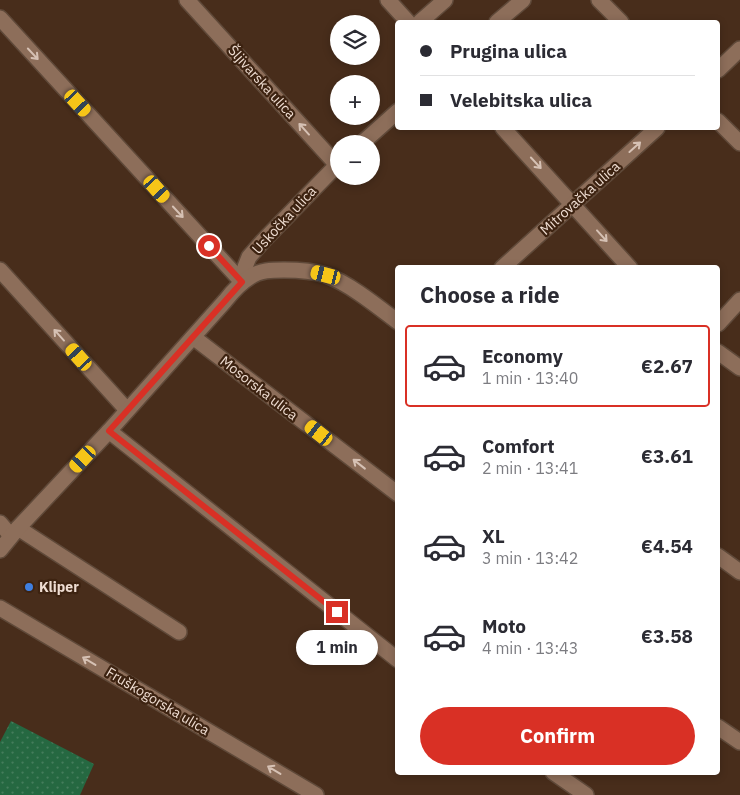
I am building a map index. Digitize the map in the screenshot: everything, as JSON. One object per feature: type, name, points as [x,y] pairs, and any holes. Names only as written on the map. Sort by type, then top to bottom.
[{"type":"street","name":"Šljivarska ulica","points":[[187,0],[330,155]]},
{"type":"street","points":[[388,0],[406,20]]},
{"type":"street","points":[[422,20],[445,0]]},
{"type":"street","points":[[499,20],[522,0]]},
{"type":"street","points":[[599,0],[619,20]]},
{"type":"street","points":[[0,18],[242,282],[259,272],[289,270],[318,273],[342,283],[395,320]]},
{"type":"street","points":[[720,68],[740,49]]},
{"type":"street","points":[[371,135],[395,114]]},
{"type":"street","points":[[720,123],[740,143]]},
{"type":"street","points":[[505,130],[627,265]]},
{"type":"street","name":"Mitrovačka ulica","points":[[505,265],[655,130]]},
{"type":"street","name":"Uskočka ulica","points":[[0,550],[242,282],[249,257],[330,172]]},
{"type":"street","points":[[0,270],[128,410]]},
{"type":"street","points":[[720,322],[740,300]]},
{"type":"street","name":"Mosorska ulica","points":[[192,337],[395,492]]},
{"type":"street","points":[[720,353],[740,368]]},
{"type":"street","points":[[109,431],[395,658]]},
{"type":"street","points":[[0,522],[179,632]]},
{"type":"street","points":[[720,557],[740,572]]},
{"type":"street","name":"Fruškogorska ulica","points":[[0,608],[316,795]]},
{"type":"street","points":[[720,728],[740,742]]},
{"type":"street","points":[[557,775],[586,795]]},
{"type":"green space","points":[[11,721],[94,764],[80,795],[0,795],[0,742]]},
{"type":"place","name":"Kliper","points":[[29,587]]},
{"type":"route","points":[[209,246],[242,282],[109,431],[337,612]]}]
